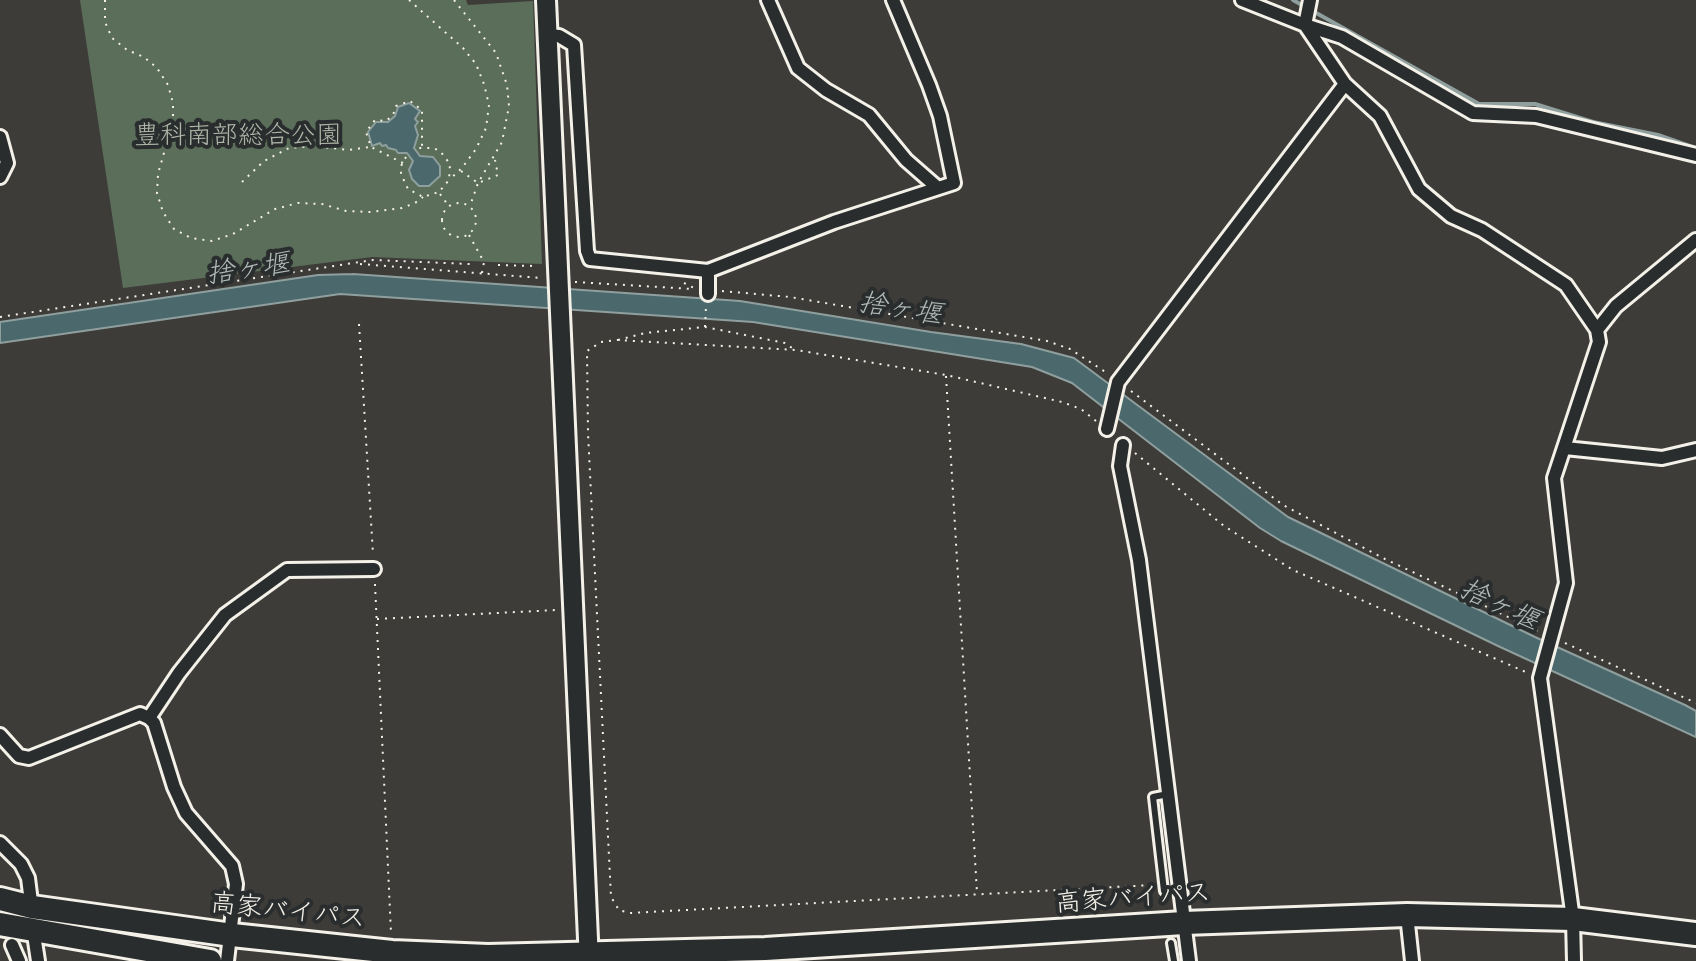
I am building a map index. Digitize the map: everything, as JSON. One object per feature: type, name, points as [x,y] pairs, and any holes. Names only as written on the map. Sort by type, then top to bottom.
[{"type":"highway","name":"高家バイパス","points":[[0,899],[32,907],[232,935],[392,952],[488,956],[584,956],[765,949],[1184,923],[1407,915],[1573,919],[1696,934]]},
{"type":"highway","points":[[0,924],[210,961]]},
{"type":"highway","name":"高家バイパス","points":[[523,961],[584,956]]},
{"type":"street","points":[[546,0],[573,609],[584,956]]},
{"type":"street","points":[[768,0],[798,68],[826,90],[869,115],[906,160],[938,188]]},
{"type":"street","points":[[547,35],[559,36],[574,45],[590,259],[708,271],[834,222],[954,183],[940,116],[893,0]]},
{"type":"street","points":[[1242,0],[1342,37],[1473,113],[1536,116],[1696,155]]},
{"type":"street","points":[[1310,0],[1305,25],[1345,84],[1380,116],[1419,189],[1451,216],[1482,230],[1566,285],[1597,330],[1599,342],[1554,478],[1566,583],[1541,673],[1573,919],[1574,961]]},
{"type":"street","points":[[1110,423],[1117,384],[1345,84]]},
{"type":"street","points":[[0,137],[7,163],[0,177]]},
{"type":"street","points":[[1597,330],[1616,306],[1696,240]]},
{"type":"street","points":[[708,271],[712,292]]},
{"type":"street","points":[[1123,445],[1120,466],[1139,560],[1189,961]]},
{"type":"street","points":[[1565,448],[1662,458],[1696,450]]},
{"type":"street","points":[[149,718],[179,673],[225,615],[287,570],[374,569]]},
{"type":"street","points":[[0,735],[19,756],[29,758],[140,714],[149,718],[154,723],[174,787],[186,813],[232,866],[236,884],[227,961]]},
{"type":"street","points":[[0,843],[21,864],[28,878],[38,961]]},
{"type":"street","points":[[1407,915],[1412,961]]},
{"type":"street","points":[[12,945],[19,961]]},
{"type":"lane","points":[[1163,888],[1153,797],[1168,794]]},
{"type":"lane","points":[[1171,943],[1174,961]]},
{"type":"path","points":[[105,0],[105,22],[112,38],[157,68],[168,85],[173,103],[173,121],[158,174],[157,193],[163,212],[174,229],[191,238],[212,241],[233,234],[275,209],[298,203],[322,204],[346,211],[402,208],[439,192],[460,171],[486,128],[489,105],[484,84],[476,64],[463,48],[409,0]]},
{"type":"path","points":[[454,0],[487,39],[502,67],[507,85],[508,114],[502,142],[478,183],[470,206],[477,221],[469,235],[457,238],[446,232],[441,221],[449,206],[459,203],[470,206]]},
{"type":"path","points":[[371,147],[366,132],[375,120],[386,121],[393,115],[396,106],[410,101],[422,110],[420,147],[433,148],[446,157],[450,164],[449,180]]},
{"type":"path","points":[[242,182],[264,161],[289,148],[313,146],[349,150],[371,147],[403,163]]},
{"type":"path","points":[[406,157],[401,174],[403,183],[423,197]]},
{"type":"path","points":[[478,183],[498,175],[495,158]]},
{"type":"path","points":[[460,171],[478,183]]},
{"type":"path","points":[[439,192],[449,206]]},
{"type":"path","points":[[469,235],[484,262],[482,274]]},
{"type":"path","points":[[0,317],[373,260],[470,264]]},
{"type":"path","points":[[357,263],[559,281],[694,289]]},
{"type":"path","points":[[498,265],[535,266]]},
{"type":"path","points":[[712,292],[816,301],[1047,341],[1070,349],[1283,505],[1385,559],[1696,703]]},
{"type":"path","points":[[705,322],[705,327]]},
{"type":"path","points":[[359,324],[377,619],[391,932]]},
{"type":"path","points":[[796,350],[785,343],[705,327],[645,333],[601,342],[587,351],[588,433],[611,897],[619,910],[630,913],[978,894],[1163,888]]},
{"type":"path","points":[[617,340],[796,350],[946,375],[1062,402],[1110,423]]},
{"type":"path","points":[[946,375],[978,894]]},
{"type":"path","points":[[1123,445],[1161,472],[1224,526],[1293,570],[1541,673]]},
{"type":"path","points":[[377,619],[598,608]]},
{"type":"green space","name":"豊科南部総合公園","points":[[80,0],[466,0],[468,5],[533,1],[542,264],[372,257],[123,288]]},
{"type":"water","points":[[409,103],[420,111],[415,119],[418,135],[414,148],[420,156],[433,157],[440,166],[440,176],[429,186],[419,186],[412,179],[409,170],[413,161],[407,153],[398,153],[380,143],[372,146],[368,132],[376,122],[388,122],[395,116],[398,107]]},
{"type":"water","points":[[353,274],[740,301],[1021,344],[1074,358],[1288,517],[1535,637],[1685,705],[1696,711],[1696,737],[1281,541],[1072,383],[1032,367],[753,322],[340,294],[0,343],[0,322],[318,275]]},
{"type":"waterway","points":[[1293,0],[1479,104],[1535,104],[1593,122],[1658,135],[1696,148]]},
{"type":"water label","name":"捨ヶ堰","points":[[248,270]]},
{"type":"water label","name":"捨ヶ堰","points":[[900,310]]},
{"type":"water label","name":"捨ヶ堰","points":[[1499,606]]}]
